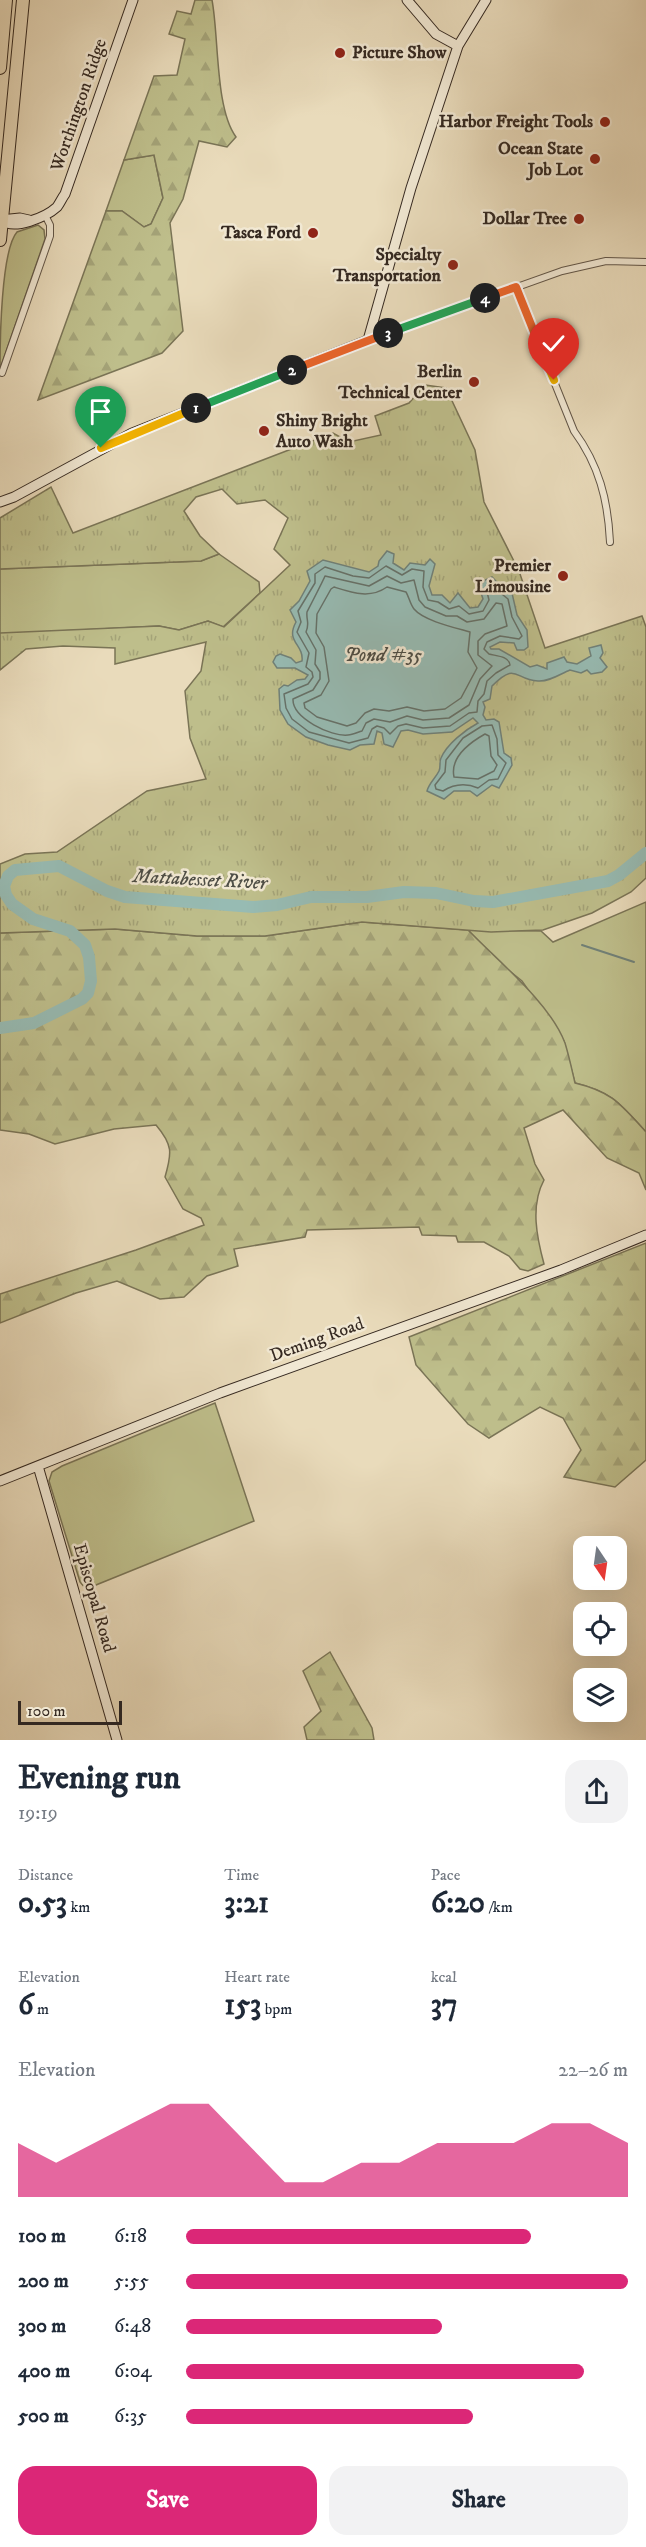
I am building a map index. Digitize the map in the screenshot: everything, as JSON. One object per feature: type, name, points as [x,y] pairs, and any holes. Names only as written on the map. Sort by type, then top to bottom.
[{"type":"highway","points":[[0,68],[6,0]]},
{"type":"highway","points":[[0,240],[23,0]]},
{"type":"street","name":"Worthington Ridge","points":[[1,220],[11,225],[21,224],[45,215],[57,206],[65,194],[134,0]]},
{"type":"street","points":[[407,0],[436,34],[458,46]]},
{"type":"street","points":[[368,340],[411,188],[458,46],[486,0]]},
{"type":"street","points":[[2,373],[51,236],[50,225],[45,215]]},
{"type":"street","points":[[0,502],[14,497],[132,433],[368,340],[562,271],[606,261],[646,262]]},
{"type":"street","points":[[516,287],[573,428],[588,450],[600,476],[609,512],[610,542]]},
{"type":"street","name":"Deming Road","points":[[0,1481],[225,1392],[561,1270],[646,1235]]},
{"type":"street","name":"Episcopal Road","points":[[38,1466],[117,1740]]},
{"type":"green space","points":[[195,0],[212,0],[224,109],[236,137],[227,147],[199,141],[183,199],[170,223],[183,331],[162,353],[38,400],[106,211],[122,211],[144,227],[151,224],[163,198],[154,155],[124,160],[154,76],[177,75],[185,39],[169,34],[177,11],[191,14]]},
{"type":"green space","points":[[154,155],[163,198],[151,224],[144,227],[122,211],[106,211],[124,160]]},
{"type":"green space","points":[[38,225],[44,230],[45,239],[0,369],[2,297],[8,257],[17,232]]},
{"type":"green space","points":[[425,385],[446,388],[475,450],[484,502],[519,571],[545,648],[642,616],[646,627],[646,878],[631,892],[592,913],[543,930],[491,932],[362,922],[265,936],[197,936],[115,929],[0,933],[0,864],[25,854],[57,852],[147,791],[206,779],[190,738],[185,691],[201,671],[206,642],[115,664],[115,648],[63,646],[26,649],[0,670],[0,633],[159,626],[179,630],[208,621],[224,627],[290,565],[274,549],[288,518],[265,500],[237,504],[222,489],[196,497],[184,511],[200,536],[219,554],[201,561],[0,569],[0,518],[51,487],[73,533],[333,433],[349,442],[381,435],[375,416],[409,403]]},
{"type":"green space","points":[[219,554],[259,582],[260,593],[223,627],[208,621],[179,630],[159,626],[0,634],[0,569],[201,561]]},
{"type":"green space","points":[[646,902],[646,1132],[623,1107],[608,1095],[575,1083],[564,1041],[522,981],[502,965],[468,930],[541,931],[553,942]]},
{"type":"green space","points":[[362,922],[468,930],[522,983],[548,1013],[565,1043],[575,1083],[608,1095],[623,1107],[646,1132],[646,1190],[639,1173],[607,1158],[563,1110],[524,1128],[535,1164],[544,1180],[537,1200],[536,1222],[544,1264],[528,1271],[520,1269],[509,1256],[484,1242],[458,1242],[456,1236],[422,1235],[419,1227],[307,1230],[305,1237],[234,1249],[238,1266],[207,1276],[184,1297],[160,1299],[117,1281],[76,1293],[0,1323],[0,1294],[136,1250],[204,1225],[201,1218],[183,1209],[165,1177],[170,1150],[166,1138],[156,1125],[114,1129],[55,1144],[29,1134],[0,1130],[0,933],[115,929],[197,936],[265,936]]},
{"type":"green space","points":[[646,1243],[646,1460],[615,1487],[564,1477],[581,1450],[563,1418],[540,1407],[489,1438],[468,1424],[416,1365],[409,1337]]},
{"type":"green space","points":[[215,1403],[254,1521],[86,1589],[80,1582],[49,1481],[52,1472]]},
{"type":"green space","points":[[330,1652],[372,1728],[374,1740],[307,1740],[304,1727],[321,1711],[303,1671]]},
{"type":"water","name":"Pond #35","points":[[387,551],[394,554],[393,563],[404,570],[410,563],[425,565],[430,559],[435,564],[429,586],[432,595],[442,595],[450,603],[458,593],[470,608],[478,607],[483,599],[479,587],[485,580],[492,577],[505,591],[512,593],[517,615],[527,630],[528,647],[524,650],[517,650],[514,643],[500,642],[490,647],[499,649],[530,667],[537,665],[547,669],[547,663],[564,657],[567,662],[577,664],[591,656],[589,648],[601,645],[603,653],[600,658],[607,667],[602,672],[591,674],[587,670],[581,673],[570,670],[542,681],[530,680],[511,673],[492,686],[490,699],[483,702],[485,707],[483,715],[486,720],[494,719],[499,722],[504,753],[511,758],[512,765],[499,788],[492,785],[477,796],[470,791],[454,791],[444,799],[427,791],[439,771],[440,760],[447,748],[462,733],[478,723],[473,718],[452,732],[423,734],[408,730],[401,731],[393,747],[384,744],[382,733],[377,731],[374,744],[360,745],[350,750],[306,737],[288,724],[280,710],[279,689],[297,680],[305,679],[308,675],[295,668],[277,668],[273,662],[280,654],[291,658],[296,663],[302,661],[302,655],[293,634],[296,622],[290,610],[299,601],[310,581],[307,571],[323,560],[369,572],[378,566]]},
{"type":"waterway","name":"Mattabesset River","points":[[0,1028],[34,1023],[82,999],[88,993],[91,981],[89,957],[85,945],[70,931],[33,919],[12,904],[6,895],[4,886],[8,876],[15,870],[59,866],[107,891],[125,897],[253,907],[277,905],[311,897],[367,897],[404,892],[436,893],[474,901],[493,902],[608,881],[646,853]]},
{"type":"waterway","points":[[582,945],[634,962]]},
{"type":"place","name":"Picture Show","points":[[340,53]]},
{"type":"place","name":"Harbor Freight Tools","points":[[605,122]]},
{"type":"place","name":"Ocean State Job Lot","points":[[595,159]]},
{"type":"place","name":"Dollar Tree","points":[[579,219]]},
{"type":"place","name":"Tasca Ford","points":[[313,233]]},
{"type":"place","name":"Specialty Transportation","points":[[453,265]]},
{"type":"place","name":"Berlin Technical Center","points":[[474,382]]},
{"type":"place","name":"Shiny Bright Auto Wash","points":[[264,431]]},
{"type":"place","name":"Premier Limousine","points":[[563,576]]},
{"type":"route","points":[[101,448],[132,433],[368,340],[516,287],[554,380]]}]
